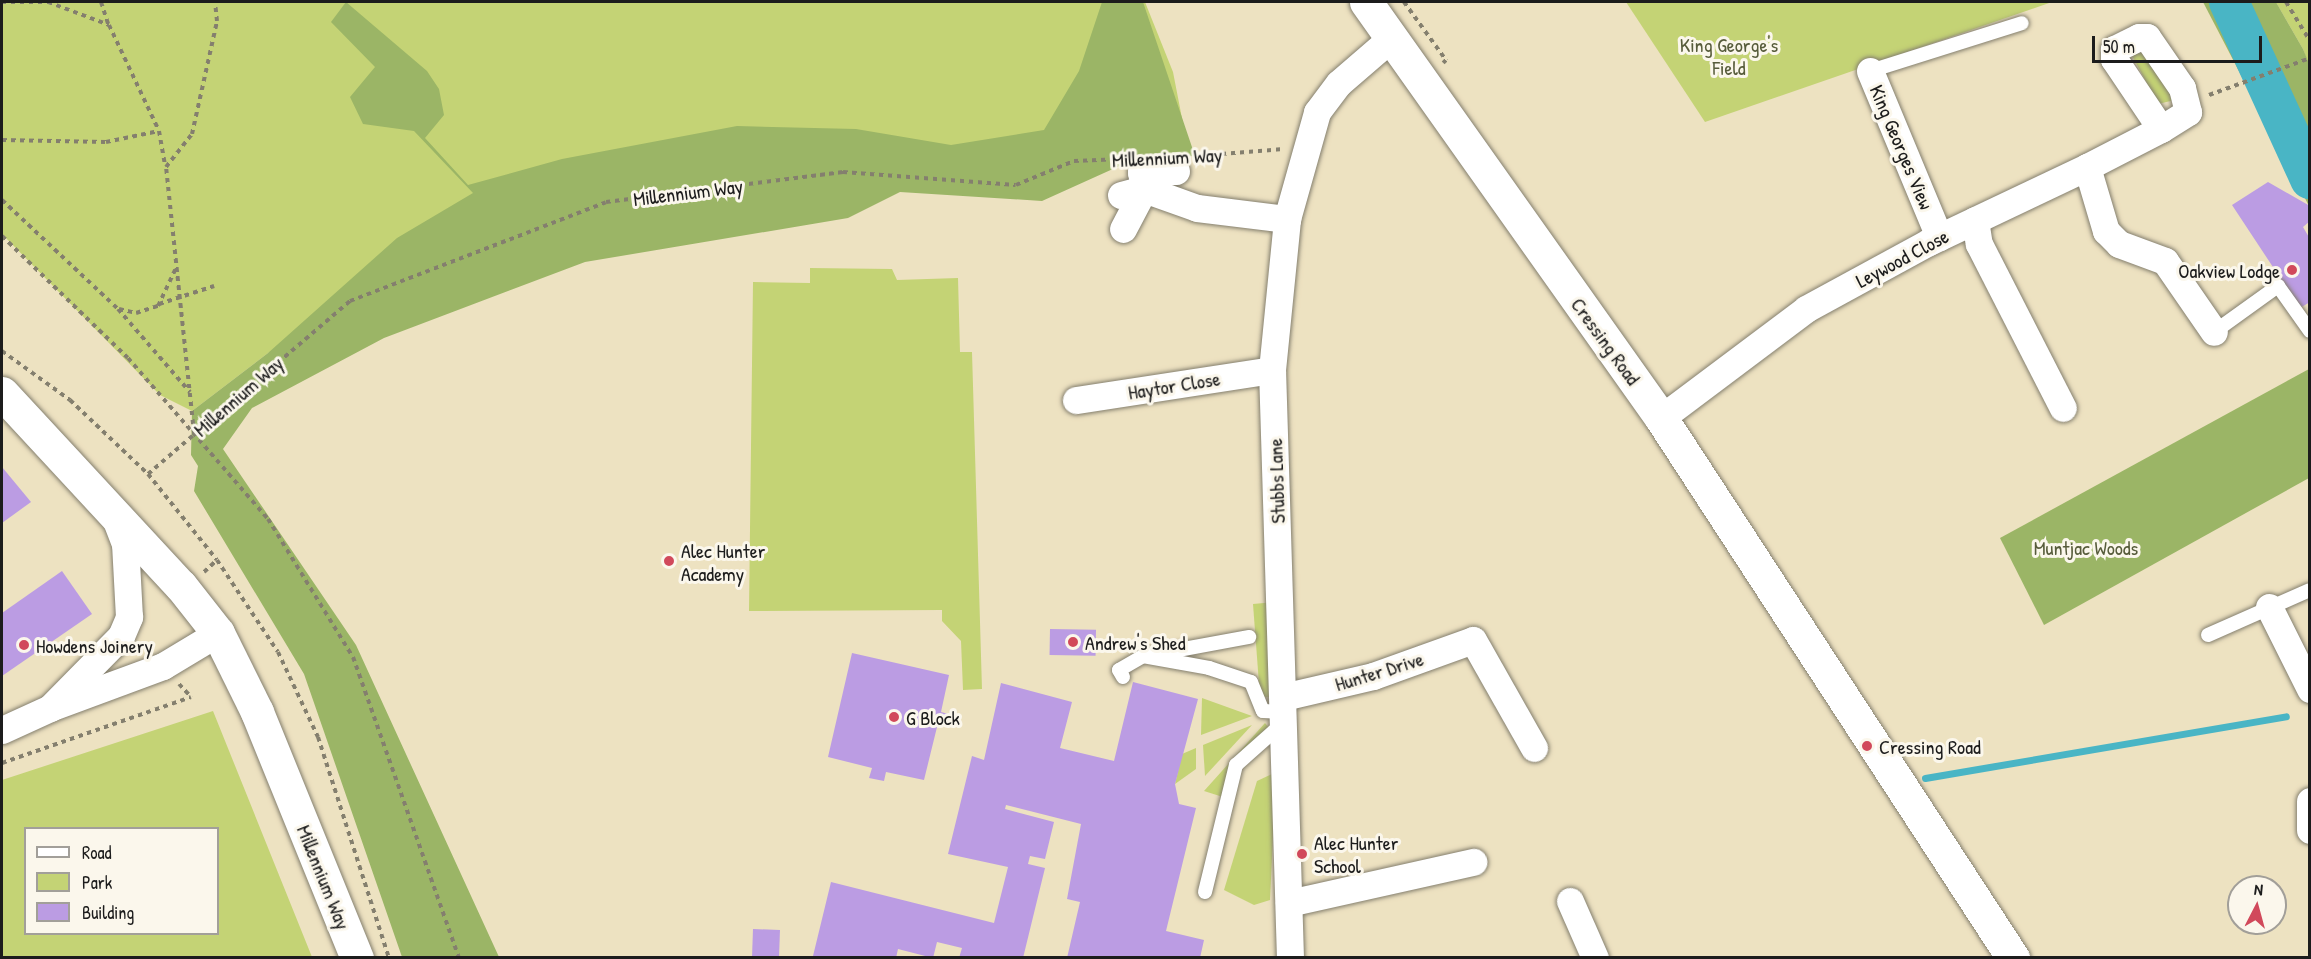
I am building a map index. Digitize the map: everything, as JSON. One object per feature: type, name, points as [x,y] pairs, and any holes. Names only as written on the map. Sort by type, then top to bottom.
[{"type":"street","name":"Cressing Road","points":[[1366,2],[1390,39],[1661,418],[2013,957]]},
{"type":"street","points":[[2161,129],[2114,59],[2114,50],[2125,41],[2147,38],[2188,103]]},
{"type":"street","name":"Stubbs Lane","points":[[1285,956],[1289,903],[1272,370],[1287,219],[1304,148],[1317,112],[1339,83],[1390,39]]},
{"type":"street","name":"King Georges View","points":[[1870,71],[1939,237]]},
{"type":"street","name":"Leywood Close","points":[[1661,418],[1806,309],[1939,237],[2161,129],[2188,112],[2188,103]]},
{"type":"street","points":[[1123,229],[1132,192],[1141,172],[1180,164]]},
{"type":"street","points":[[2087,167],[2106,231],[2119,244],[2165,261],[2214,332]]},
{"type":"street","points":[[1132,192],[1197,208],[1287,219]]},
{"type":"street","points":[[1975,220],[1979,244],[2063,408]]},
{"type":"street","name":"Haytor Close","points":[[1076,400],[1272,370]]},
{"type":"street","name":"Millennium Way","points":[[2,393],[113,512],[218,633],[257,712],[357,957]]},
{"type":"street","points":[[50,708],[95,668],[129,617],[125,544],[113,512]]},
{"type":"street","points":[[2269,608],[2310,689]]},
{"type":"street","points":[[2,730],[50,708],[163,666],[218,633]]},
{"type":"street","name":"Hunter Drive","points":[[1283,710],[1473,640],[1533,748]]},
{"type":"street","points":[[2310,801],[2310,830]]},
{"type":"street","points":[[1289,903],[1473,862]]},
{"type":"street","points":[[1570,901],[1595,957]]},
{"type":"lane","name":"King Georges View","points":[[1870,71],[2022,23]]},
{"type":"lane","points":[[2214,332],[2278,286],[2310,331]]},
{"type":"lane","points":[[2208,635],[2310,590]]},
{"type":"lane","points":[[1124,677],[1119,670],[1143,656],[1249,637]]},
{"type":"lane","points":[[1143,656],[1209,668],[1251,682],[1263,711],[1283,710]]},
{"type":"lane","points":[[1205,892],[1236,765],[1283,710]]},
{"type":"path","points":[[2,2],[48,2],[109,25]]},
{"type":"path","points":[[101,2],[109,25],[159,131],[166,167],[194,434]]},
{"type":"path","points":[[166,167],[192,134],[217,21],[215,2]]},
{"type":"path","points":[[2286,2],[2310,41]]},
{"type":"path","points":[[2188,103],[2310,58]]},
{"type":"path","points":[[2,140],[106,142],[159,131]]},
{"type":"path","name":"Millennium Way","points":[[1180,164],[1304,148]]},
{"type":"path","name":"Millennium Way","points":[[148,474],[350,301],[606,202],[843,172],[1016,185],[1074,161],[1135,159]]},
{"type":"path","points":[[2,200],[118,309],[190,392]]},
{"type":"path","points":[[2,236],[128,357],[268,519],[353,657],[459,957]]},
{"type":"path","points":[[159,304],[177,265]]},
{"type":"path","points":[[118,309],[136,313],[214,286]]},
{"type":"path","points":[[183,590],[217,561]]},
{"type":"path","points":[[2,763],[191,697],[163,666]]},
{"type":"green space","points":[[2,2],[1145,2],[1173,72],[1188,149],[662,160],[268,353],[192,411],[160,395],[2,234]]},
{"type":"green space","points":[[346,2],[427,71],[439,89],[444,115],[425,138],[468,185],[562,159],[737,126],[856,129],[951,145],[1044,130],[1079,71],[1102,2],[1143,2],[1195,156],[1135,159],[1042,201],[900,192],[848,218],[585,262],[384,338],[252,408],[223,449],[356,645],[499,957],[402,957],[304,674],[194,491],[198,466],[191,455],[192,411],[268,353],[397,238],[473,193],[414,131],[363,124],[350,97],[375,67],[331,22]]},
{"type":"green space","name":"King George's Field","points":[[1626,2],[2052,2],[1705,122]]},
{"type":"green space","points":[[2203,2],[2276,2],[2303,49],[2310,66],[2309,206]]},
{"type":"green space","points":[[2276,2],[2309,2],[2309,66],[2303,49]]},
{"type":"green space","points":[[2141,44],[2179,99],[2158,104],[2128,48]]},
{"type":"green space","points":[[810,268],[892,269],[897,280],[958,278],[960,352],[972,352],[982,689],[963,690],[961,641],[942,621],[942,610],[749,611],[753,282],[810,283]]},
{"type":"green space","name":"Muntjac Woods","points":[[2309,369],[2309,478],[2044,625],[2000,538]]},
{"type":"green space","points":[[1274,602],[1274,697],[1260,697],[1253,604]]},
{"type":"green space","points":[[1202,698],[1252,716],[1201,735]]},
{"type":"green space","points":[[213,711],[312,957],[2,957],[2,780]]},
{"type":"green space","points":[[1265,723],[1269,728],[1234,765],[1226,798],[1204,791]]},
{"type":"green space","points":[[1252,725],[1205,776],[1203,745]]},
{"type":"green space","points":[[1196,748],[1196,769],[1175,784],[1182,754]]},
{"type":"green space","points":[[1276,772],[1270,900],[1254,905],[1224,890],[1257,781]]},
{"type":"building","name":"Oakview Lodge","points":[[2268,182],[2310,206],[2310,221],[2303,227],[2310,239],[2310,302],[2300,308],[2232,205]]},
{"type":"building","points":[[2,467],[31,502],[2,523]]},
{"type":"building","name":"Howdens Joinery","points":[[62,571],[92,614],[2,676],[2,613]]},
{"type":"building","name":"Andrew's Shed","points":[[1050,629],[1096,630],[1096,656],[1050,655]]},
{"type":"building","name":"G Block","points":[[852,653],[949,675],[941,712],[952,715],[950,722],[939,719],[924,780],[886,772],[884,781],[869,778],[872,768],[828,757]]},
{"type":"building","points":[[1133,682],[1198,699],[1175,784],[1179,804],[1196,808],[1166,931],[1204,940],[1200,958],[1067,958],[1080,902],[1067,899],[1081,824],[1006,805],[1005,809],[1054,822],[1045,859],[1030,856],[1028,864],[1045,868],[1023,958],[959,958],[962,948],[937,942],[933,958],[898,949],[896,958],[813,956],[831,882],[994,923],[1008,867],[948,854],[972,756],[984,760],[1001,683],[1072,702],[1060,748],[1114,761]]},
{"type":"building","points":[[753,929],[780,930],[779,958],[752,958]]},
{"type":"waterway","points":[[2229,2],[2310,179]]},
{"type":"waterway","points":[[1925,778],[2286,716]]},
{"type":"place","name":"Oakview Lodge","points":[[2292,270]]},
{"type":"place","name":"Alec Hunter Academy","points":[[669,561]]},
{"type":"place","name":"Andrew's Shed","points":[[1073,642]]},
{"type":"place","name":"Howdens Joinery","points":[[24,645]]},
{"type":"place","name":"G Block","points":[[894,717]]},
{"type":"place","name":"Cressing Road","points":[[1867,746]]},
{"type":"place","name":"Alec Hunter School","points":[[1302,854]]}]
